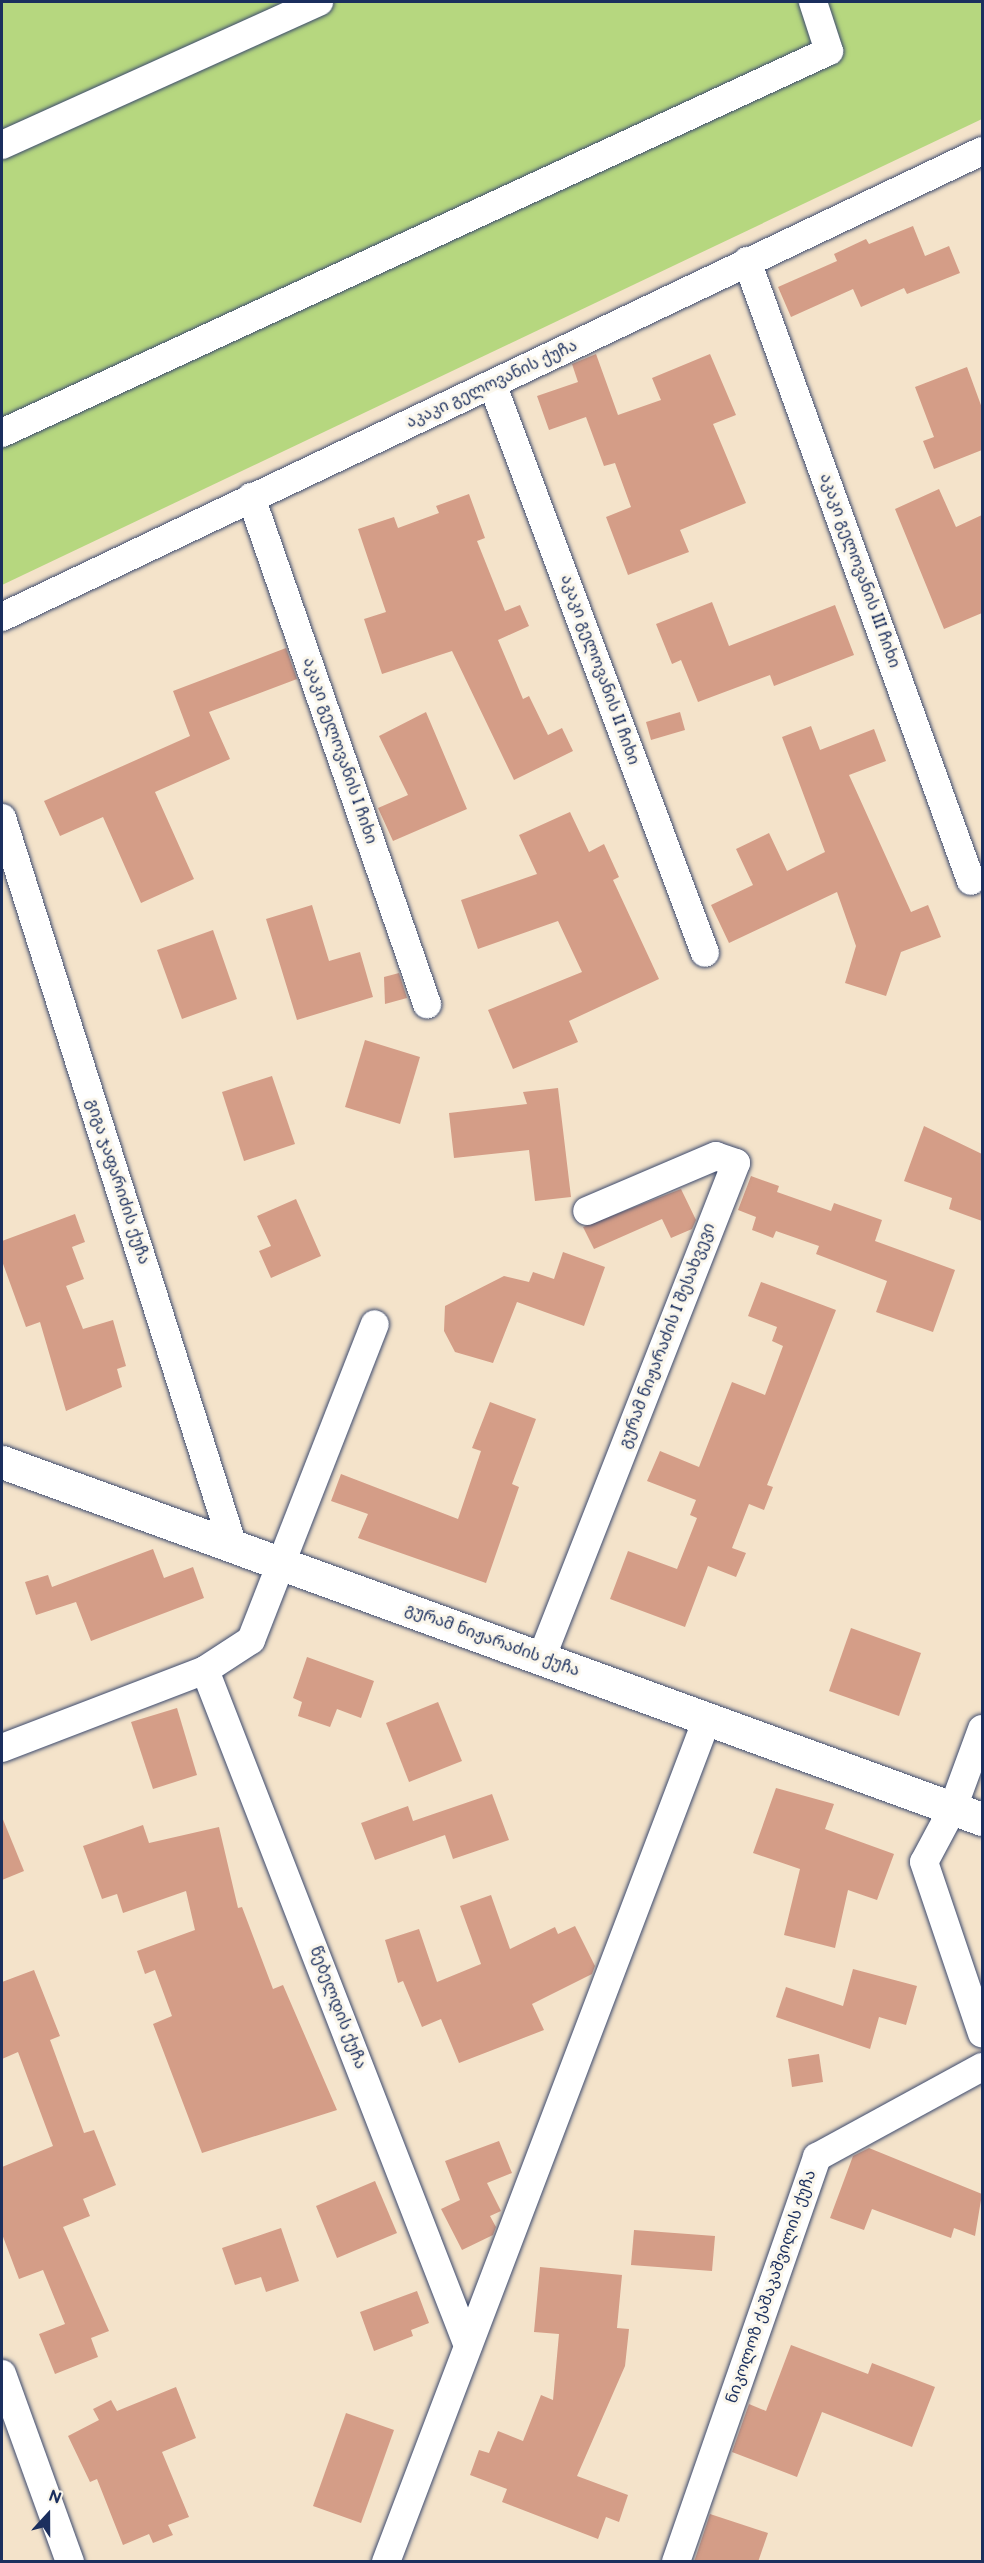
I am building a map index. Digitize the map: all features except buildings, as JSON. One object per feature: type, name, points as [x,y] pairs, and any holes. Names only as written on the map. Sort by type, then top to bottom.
[{"type":"street","points":[[2,145],[319,2]]},
{"type":"street","points":[[2,433],[829,51],[813,2]]},
{"type":"street","name":"აკაკი გელოვანის ქუჩა","points":[[2,617],[251,497],[493,386],[747,261],[982,151]]},
{"type":"street","name":"აკაკი გელოვანის III ჩიხი","points":[[747,261],[971,881]]},
{"type":"street","name":"აკაკი გელოვანის II ჩიხი","points":[[493,386],[705,953]]},
{"type":"street","name":"აკაკი გელოვანის I ჩიხი","points":[[251,497],[427,1004]]},
{"type":"street","name":"გიგა ჯაფარიძის ქუჩა","points":[[2,818],[232,1546]]},
{"type":"street","name":"გურამ ნიჟარაძის I შესახვევი","points":[[542,1659],[736,1163],[716,1156],[587,1212]]},
{"type":"street","points":[[2,1748],[205,1670],[251,1640],[375,1324]]},
{"type":"street","name":"გურამ ნიჟარაძის ქუჩა","points":[[2,1462],[968,1813]]},
{"type":"street","name":"წებელდის ქუჩა","points":[[205,1670],[468,2346]]},
{"type":"street","points":[[386,2562],[707,1719]]},
{"type":"street","points":[[982,1729],[968,1813],[924,1862],[982,2033]]},
{"type":"street","name":"ნიკოლოზ ქაშაკაშვილის ქუჩა","points":[[676,2562],[818,2157],[982,2067]]},
{"type":"street","points":[[2,2374],[70,2562]]},
{"type":"green space","points":[[2,2],[982,2],[982,119],[2,585]]}]
